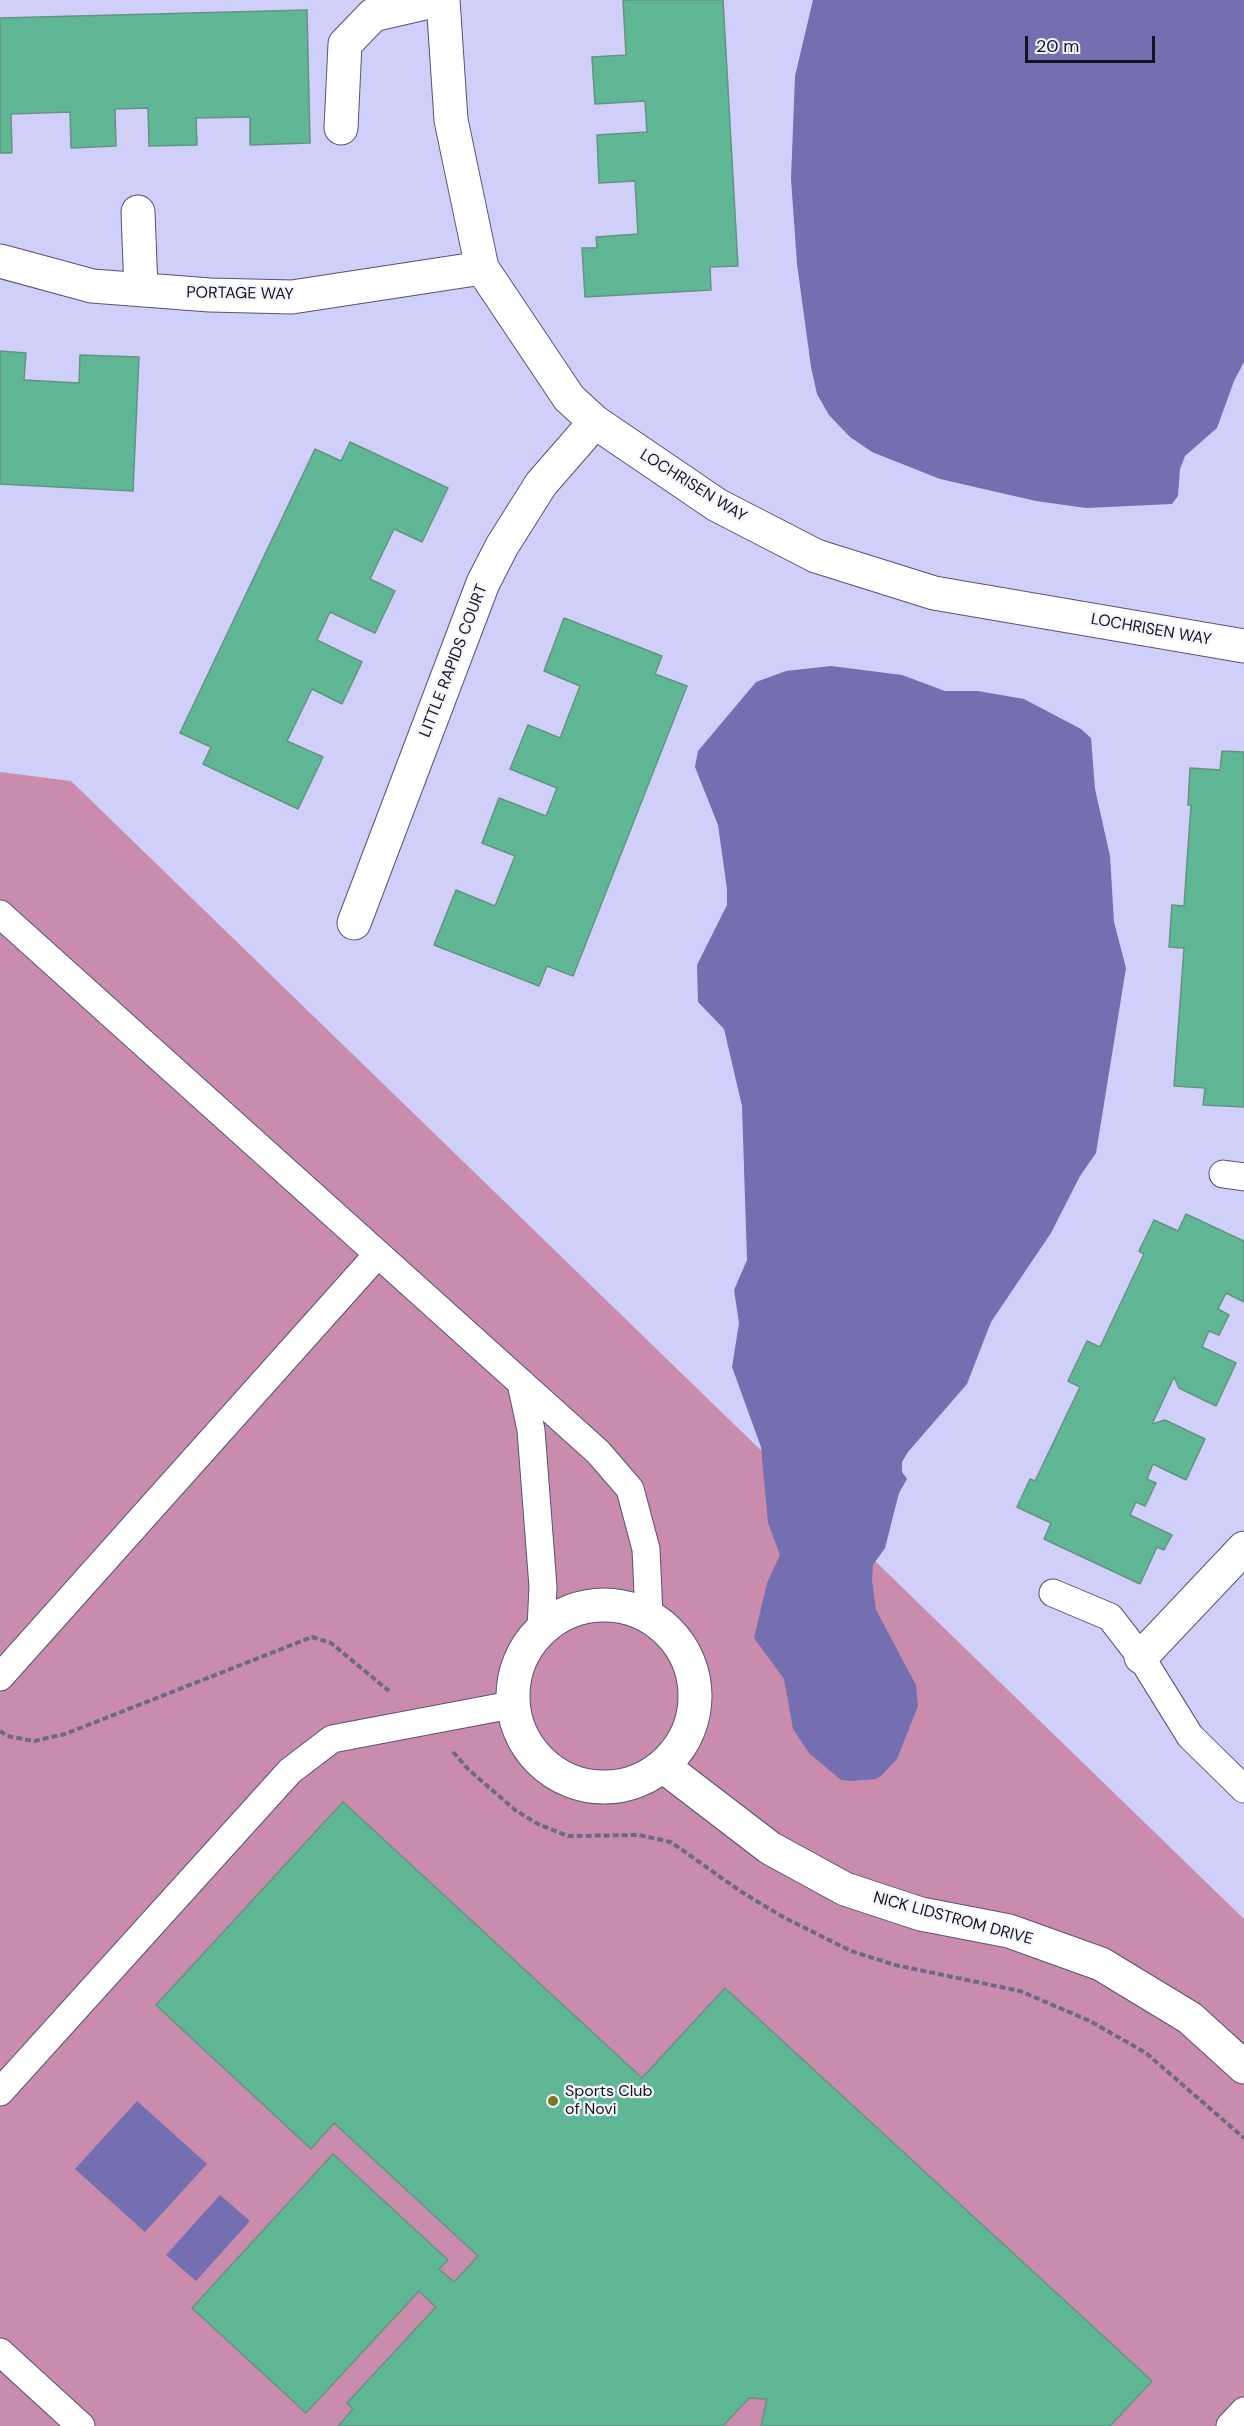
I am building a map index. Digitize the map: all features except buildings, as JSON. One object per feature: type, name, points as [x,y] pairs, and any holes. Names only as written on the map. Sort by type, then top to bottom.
[{"type":"street","points":[[341,128],[345,44],[373,15],[438,0]]},
{"type":"street","name":"LOCHRISEN WAY","points":[[443,0],[451,120],[482,268],[569,398],[595,422],[717,505],[816,556],[934,593],[1244,646]]},
{"type":"street","points":[[138,212],[141,290]]},
{"type":"street","name":"PORTAGE WAY","points":[[0,261],[92,286],[210,295],[292,297],[482,268]]},
{"type":"street","name":"LITTLE RAPIDS COURT","points":[[354,923],[483,583],[502,546],[542,484],[595,422]]},
{"type":"street","points":[[1142,1657],[1244,1548]]},
{"type":"street","points":[[612,1604],[649,1616],[675,1638],[692,1670],[695,1704],[685,1738],[663,1766],[618,1787],[569,1782],[529,1752],[511,1705],[517,1663],[541,1628],[574,1609],[612,1604]]},
{"type":"street","name":"NICK LIDSTROM DRIVE","points":[[663,1766],[770,1848],[844,1889],[921,1914],[1010,1932],[1101,1964],[1190,2018],[1244,2067]]},
{"type":"lane","points":[[0,914],[598,1452],[630,1489],[646,1549],[649,1616]]},
{"type":"lane","points":[[0,1677],[378,1254]]},
{"type":"lane","points":[[521,1383],[531,1430],[543,1587],[541,1628]]},
{"type":"lane","points":[[1053,1593],[1110,1617],[1142,1657],[1190,1736],[1244,1789]]},
{"type":"lane","points":[[0,2092],[290,1771],[332,1739],[511,1705]]},
{"type":"lane","points":[[0,2352],[81,2426]]},
{"type":"lane","points":[[1230,2426],[1244,2411]]},
{"type":"path","points":[[0,1731],[7,1736],[34,1741],[65,1734],[312,1637],[332,1643],[422,1722],[468,1769],[515,1810],[538,1824],[568,1836],[639,1835],[671,1842],[740,1891],[783,1917],[851,1951],[895,1965],[1020,1991],[1090,2021],[1146,2052],[1244,2139]]},
{"type":"shaded area","points":[[813,0],[1244,0],[1244,362],[1234,381],[1217,428],[1185,456],[1180,469],[1178,496],[1172,504],[1086,508],[1036,501],[940,479],[872,452],[850,437],[829,415],[817,394],[811,367],[797,264],[791,179],[795,76]]},
{"type":"shaded area","points":[[831,666],[902,675],[945,691],[978,691],[1024,699],[1081,729],[1091,738],[1095,789],[1110,856],[1114,922],[1126,968],[1096,1153],[1080,1176],[1051,1233],[991,1322],[967,1384],[902,1462],[902,1472],[907,1479],[899,1493],[885,1548],[873,1565],[872,1580],[876,1610],[916,1685],[918,1706],[897,1759],[876,1779],[850,1781],[841,1780],[809,1753],[793,1729],[784,1679],[754,1638],[767,1583],[780,1555],[768,1523],[761,1447],[732,1367],[739,1323],[734,1290],[747,1260],[742,1106],[724,1029],[698,1002],[697,965],[727,905],[718,825],[695,767],[698,751],[756,682],[786,671]]},
{"type":"shaded area","points":[[0,772],[71,781],[1244,1919],[1244,2426],[0,2426]]},
{"type":"shaded area","points":[[137,2101],[207,2164],[145,2232],[75,2169]]},
{"type":"shaded area","points":[[220,2195],[250,2221],[196,2281],[166,2255]]},
{"type":"place","name":"Sports Club of Novi","points":[[553,2101]]}]
